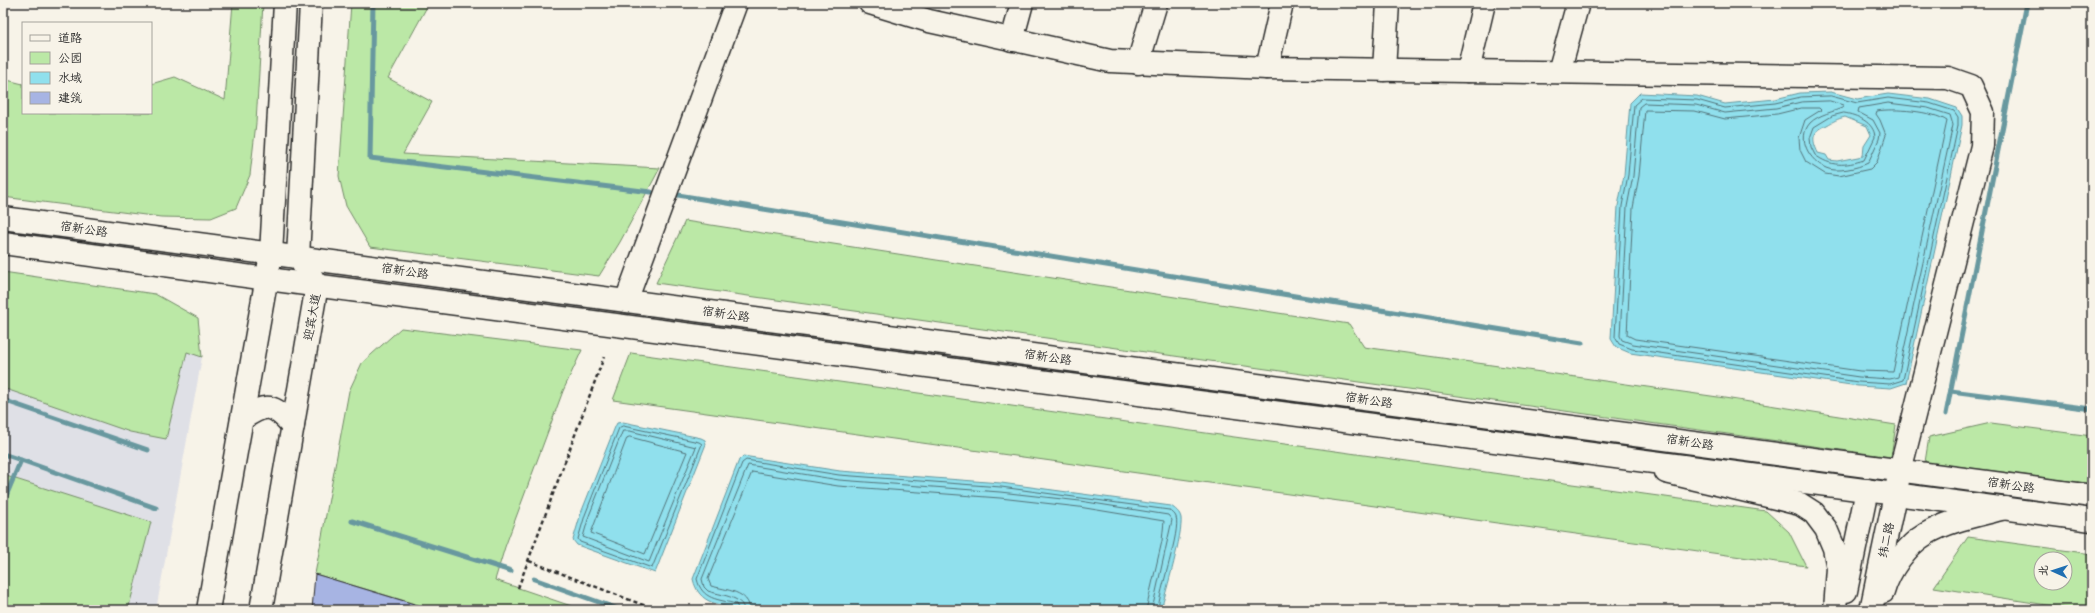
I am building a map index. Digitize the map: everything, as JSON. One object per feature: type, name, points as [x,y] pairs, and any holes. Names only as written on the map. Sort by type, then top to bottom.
[{"type":"main road","points":[[208,610],[268,279],[271,254],[285,3]]},
{"type":"main road","points":[[298,257],[312,3]]},
{"type":"main road","points":[[626,300],[736,3]]},
{"type":"main road","name":"纬二路","points":[[870,3],[929,22],[1110,61],[1267,68],[1948,78],[1971,86],[1983,112],[1982,146],[1900,470],[1871,610]]},
{"type":"main road","points":[[1012,40],[1022,3]]},
{"type":"main road","points":[[1138,63],[1156,3]]},
{"type":"main road","points":[[1267,68],[1282,3]]},
{"type":"main road","points":[[1384,70],[1388,3]]},
{"type":"main road","points":[[1468,71],[1484,3]]},
{"type":"main road","points":[[1559,72],[1578,3]]},
{"type":"main road","name":"宿新公路","points":[[3,218],[2092,496]]},
{"type":"main road","name":"宿新公路","points":[[3,243],[317,286],[2092,520]]},
{"type":"main road","name":"迎宾大道","points":[[261,610],[317,286],[298,257]]},
{"type":"main road","points":[[242,419],[260,407],[271,408],[282,414],[293,426]]},
{"type":"main road","points":[[1543,447],[1683,476],[1800,504],[1814,513],[1818,518],[1826,529],[1834,548],[1838,568],[1835,610]]},
{"type":"main road","points":[[1842,610],[1867,490]]},
{"type":"main road","points":[[1878,610],[1884,586],[1897,563],[1926,534],[1960,520],[2005,508]]},
{"type":"path","points":[[518,588],[604,357]]},
{"type":"path","points":[[528,561],[656,610]]},
{"type":"shaded area","points":[[3,272],[155,294],[198,318],[202,357],[156,610],[3,610]]},
{"type":"green space","points":[[233,3],[263,3],[256,123],[250,175],[236,208],[211,218],[161,217],[3,197],[3,79],[22,84],[22,114],[152,114],[152,84],[175,77],[225,100]]},
{"type":"green space","points":[[351,3],[429,3],[388,78],[432,102],[403,154],[660,168],[620,242],[599,276],[370,247],[346,206],[339,176]]},
{"type":"green space","points":[[685,221],[1349,324],[1364,347],[1718,397],[1896,425],[1891,457],[656,283]]},
{"type":"green space","points":[[3,272],[155,294],[198,318],[202,357],[187,352],[166,439],[130,432],[3,388]]},
{"type":"green space","points":[[401,328],[582,350],[563,391],[505,547],[495,580],[583,610],[435,610],[315,574],[349,391],[362,363]]},
{"type":"green space","points":[[631,353],[1766,511],[1789,532],[1806,566],[613,400]]},
{"type":"green space","points":[[1991,423],[2092,436],[2092,484],[1925,462],[1929,437]]},
{"type":"green space","points":[[3,475],[151,522],[128,610],[3,610]]},
{"type":"green space","points":[[1968,537],[2070,551],[2033,551],[2033,591],[2073,591],[2073,551],[2092,554],[2092,610],[2078,610],[1934,587]]},
{"type":"water","points":[[1831,92],[1857,99],[1888,94],[1930,99],[1957,108],[1962,116],[1962,125],[1906,383],[1891,388],[1858,386],[1630,353],[1616,347],[1611,339],[1618,206],[1624,175],[1630,103],[1640,93],[1697,96],[1725,104],[1775,99],[1800,93]],"holes":[[[1845,117],[1867,126],[1871,135],[1864,146],[1863,156],[1837,161],[1829,160],[1826,155],[1818,153],[1814,143],[1814,136],[1818,130],[1836,120]]]},
{"type":"water","points":[[623,422],[701,438],[705,440],[706,444],[655,573],[577,545],[573,540],[581,513],[615,427],[617,423]]},
{"type":"water","points":[[743,456],[840,471],[1001,483],[1171,506],[1180,514],[1181,526],[1174,563],[1161,610],[742,610],[711,602],[700,594],[693,579],[739,460]]},
{"type":"building","points":[[315,574],[424,607],[423,610],[312,610]]},
{"type":"waterway","points":[[373,3],[370,158],[651,192]]},
{"type":"waterway","points":[[1946,414],[2027,3]]},
{"type":"waterway","points":[[678,195],[1582,343]]},
{"type":"waterway","points":[[1951,391],[2092,409]]},
{"type":"waterway","points":[[3,400],[148,450]]},
{"type":"waterway","points":[[3,454],[21,460],[3,503]]},
{"type":"waterway","points":[[21,460],[156,508]]},
{"type":"waterway","points":[[352,521],[511,571]]},
{"type":"waterway","points":[[534,579],[621,610]]}]
